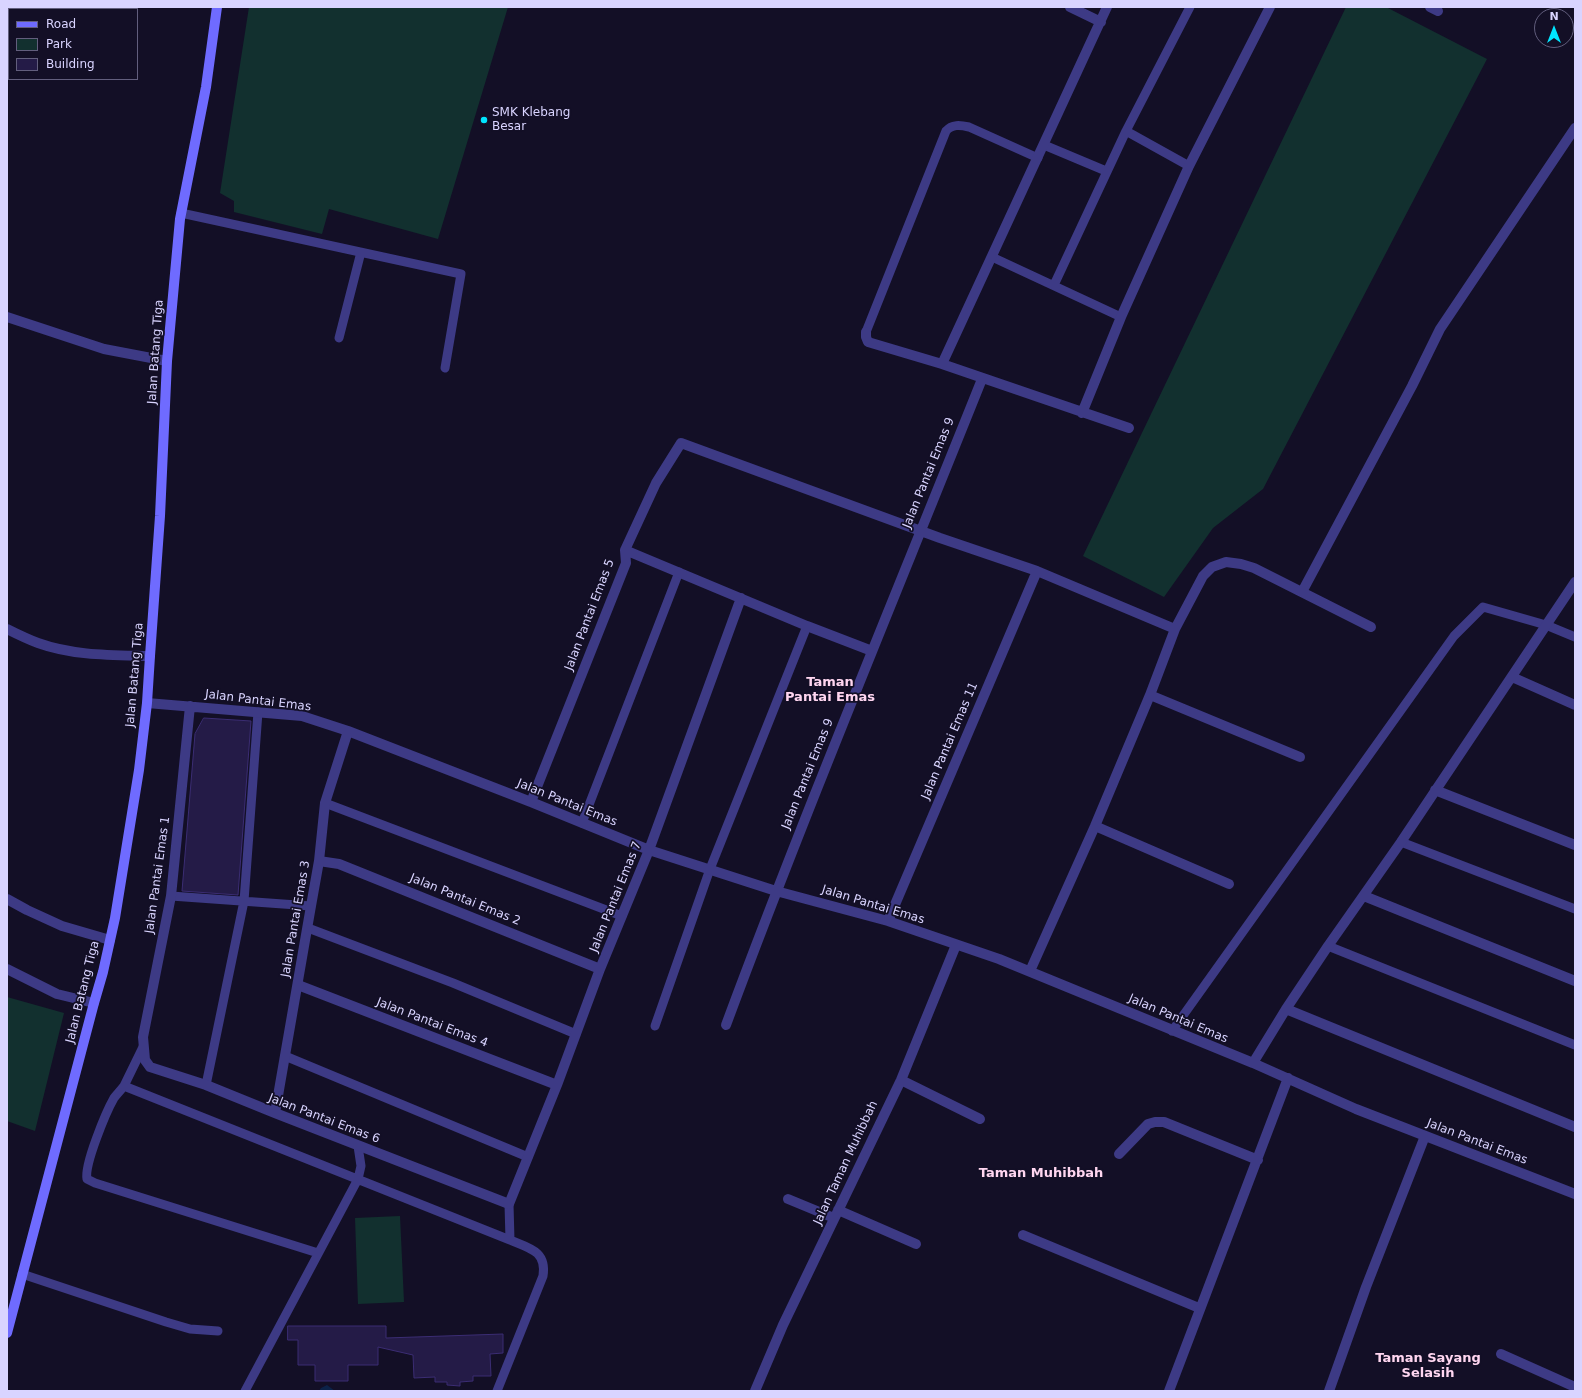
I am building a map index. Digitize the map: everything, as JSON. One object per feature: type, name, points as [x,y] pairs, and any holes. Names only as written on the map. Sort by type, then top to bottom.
[{"type":"main road","name":"Jalan Batang Tiga","points":[[7,1333],[94,1003],[104,972],[128,842],[139,770],[147,702],[160,516],[167,361],[181,213],[206,87],[217,7]]},
{"type":"street","points":[[1070,7],[1101,22]]},
{"type":"street","points":[[942,364],[1107,7]]},
{"type":"street","points":[[1082,413],[1121,317],[1188,166],[1270,7]]},
{"type":"street","points":[[1302,592],[1412,386],[1440,329],[1575,128]]},
{"type":"street","points":[[7,317],[104,348],[167,361]]},
{"type":"street","points":[[866,332],[868,342],[942,364],[1129,428]]},
{"type":"street","name":"Jalan Pantai Emas 9","points":[[726,1025],[776,891],[982,378]]},
{"type":"street","name":"Jalan Pantai Emas 5","points":[[531,802],[626,563],[625,550],[656,483],[682,443],[920,530]]},
{"type":"street","points":[[920,530],[1037,571],[1175,629]]},
{"type":"street","points":[[625,550],[807,626],[872,651]]},
{"type":"street","points":[[1030,971],[1095,826],[1150,695],[1175,629],[1203,576],[1212,567],[1226,562],[1241,564],[1254,568],[1371,627]]},
{"type":"street","name":"Jalan Pantai Emas 11","points":[[888,921],[1037,571]]},
{"type":"street","points":[[1253,1063],[1286,1008],[1401,842],[1575,582]]},
{"type":"street","name":"Jalan Pantai Emas 7","points":[[509,1204],[557,1085],[600,968],[649,850],[741,598]]},
{"type":"street","points":[[7,629],[38,643],[65,650],[94,654],[150,656]]},
{"type":"street","points":[[1512,677],[1575,705]]},
{"type":"street","points":[[1150,695],[1300,757]]},
{"type":"street","name":"Jalan Pantai Emas","points":[[147,702],[302,716],[348,731],[531,802],[649,850],[776,891],[888,921],[1030,971],[1172,1031],[1253,1063],[1356,1109],[1575,1194]]},
{"type":"street","name":"Jalan Pantai Emas 1","points":[[143,1047],[171,896],[190,706]]},
{"type":"street","name":"Jalan Pantai Emas 3","points":[[274,1113],[308,928],[319,861],[325,803],[348,731]]},
{"type":"street","points":[[1436,790],[1575,845]]},
{"type":"street","points":[[1095,826],[1228,884]]},
{"type":"street","name":"Jalan Pantai Emas 2","points":[[319,861],[338,864],[600,968]]},
{"type":"street","points":[[1364,896],[1575,981]]},
{"type":"street","points":[[7,899],[62,926],[110,940]]},
{"type":"street","name":"Jalan Taman Muhibbah","points":[[755,1391],[783,1325],[901,1080],[956,945]]},
{"type":"street","points":[[7,969],[57,994],[94,1003]]},
{"type":"street","name":"Jalan Pantai Emas 4","points":[[298,985],[557,1085]]},
{"type":"street","points":[[1286,1008],[1575,1127]]},
{"type":"street","name":"Jalan Pantai Emas 6","points":[[143,1047],[145,1060],[150,1067],[206,1086],[509,1204]]},
{"type":"street","points":[[1169,1391],[1199,1308],[1258,1160],[1288,1078]]},
{"type":"street","points":[[901,1080],[980,1119]]},
{"type":"street","points":[[1119,1154],[1148,1124],[1164,1122],[1258,1160]]},
{"type":"street","points":[[1329,1391],[1366,1287],[1425,1136]]},
{"type":"street","points":[[788,1199],[836,1214],[916,1244]]},
{"type":"street","points":[[1023,1235],[1199,1308]]},
{"type":"street","points":[[1501,1354],[1575,1387]]},
{"type":"lane","points":[[1054,285],[1106,171],[1190,7]]},
{"type":"lane","points":[[866,332],[946,131],[950,127],[958,125],[969,127],[1038,158]]},
{"type":"lane","points":[[1126,131],[1188,166]]},
{"type":"lane","points":[[1044,145],[1106,171]]},
{"type":"lane","points":[[181,213],[461,274],[445,368]]},
{"type":"lane","points":[[338,338],[361,252]]},
{"type":"lane","points":[[992,257],[1121,317]]},
{"type":"lane","points":[[582,823],[679,572]]},
{"type":"lane","points":[[1172,1031],[1454,636],[1483,607],[1546,625],[1575,637]]},
{"type":"lane","points":[[655,1026],[710,869],[807,626]]},
{"type":"lane","points":[[206,1086],[244,901],[258,712]]},
{"type":"lane","points":[[325,803],[622,916]]},
{"type":"lane","points":[[1401,842],[1575,909]]},
{"type":"lane","points":[[171,896],[311,906]]},
{"type":"lane","points":[[308,928],[453,983],[576,1034]]},
{"type":"lane","points":[[1328,946],[1575,1045]]},
{"type":"lane","points":[[143,1047],[124,1086],[115,1097],[107,1114],[86,1173],[88,1179],[95,1184],[318,1253]]},
{"type":"lane","points":[[285,1056],[528,1156]]},
{"type":"lane","points":[[124,1086],[537,1252],[542,1258],[545,1267],[543,1276],[498,1391]]},
{"type":"lane","points":[[245,1391],[358,1179],[361,1166],[358,1146]]},
{"type":"lane","points":[[509,1204],[510,1240]]},
{"type":"lane","points":[[22,1274],[190,1329],[218,1331]]},
{"type":"green space","points":[[249,7],[508,7],[438,239],[329,209],[322,234],[234,212],[234,201],[220,193]]},
{"type":"green space","points":[[1346,7],[1386,7],[1487,59],[1263,489],[1213,528],[1164,597],[1083,556]]},
{"type":"green space","points":[[7,997],[64,1013],[35,1131],[7,1121]]},
{"type":"green space","points":[[400,1216],[404,1302],[358,1304],[355,1218]]},
{"type":"water","points":[[327,1385],[335,1391],[319,1391],[321,1388]]},
{"type":"building","points":[[204,718],[251,721],[238,895],[182,891],[195,734]]},
{"type":"building","points":[[288,1326],[386,1326],[386,1338],[503,1334],[503,1353],[490,1354],[491,1376],[473,1376],[473,1381],[460,1382],[460,1386],[447,1385],[447,1382],[435,1382],[435,1377],[414,1378],[413,1355],[378,1347],[378,1365],[348,1365],[348,1381],[315,1381],[315,1365],[298,1365],[298,1340],[288,1340]]},
{"type":"place","name":"SMK Klebang Besar","points":[[484,120]]},
{"type":"district","name":"Taman Pantai Emas","points":[[830,690]]},
{"type":"district","name":"Taman Muhibbah","points":[[1041,1174]]},
{"type":"district","name":"Taman Sayang Selasih","points":[[1428,1366]]}]
